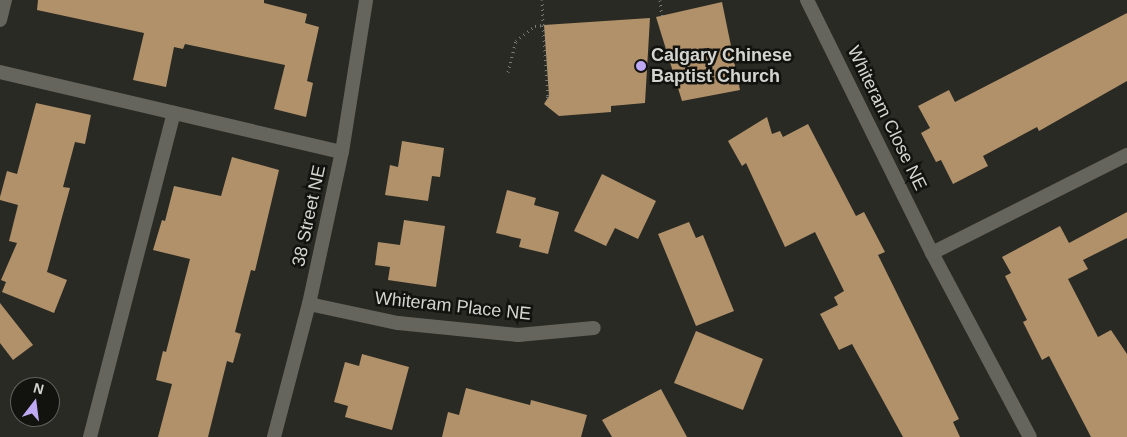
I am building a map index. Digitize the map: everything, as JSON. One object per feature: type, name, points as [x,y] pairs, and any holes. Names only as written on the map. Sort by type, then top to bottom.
[{"type":"street","points":[[0,20],[5,0]]},
{"type":"street","name":"38 Street NE","points":[[274,437],[309,304],[342,152],[366,0]]},
{"type":"street","name":"Whiteram Close NE","points":[[807,0],[932,253],[1030,437]]},
{"type":"street","points":[[0,72],[342,152]]},
{"type":"street","points":[[90,437],[174,113]]},
{"type":"street","points":[[932,253],[1127,155]]},
{"type":"street","name":"Whiteram Place NE","points":[[309,304],[398,324],[518,335],[594,328]]},
{"type":"path","points":[[542,0],[548,96],[545,101]]},
{"type":"path","points":[[660,0],[662,18]]},
{"type":"path","points":[[508,72],[516,41],[534,26],[543,25]]},
{"type":"building","points":[[38,0],[264,0],[264,3],[307,14],[305,23],[319,27],[307,81],[313,83],[306,117],[274,109],[285,65],[185,44],[183,49],[174,47],[166,87],[133,80],[144,33],[37,10]]},
{"type":"building","points":[[722,2],[740,90],[682,101],[656,17]]},
{"type":"building","points":[[1127,13],[1127,81],[1039,131],[1037,127],[983,156],[988,166],[953,184],[941,160],[936,162],[921,133],[930,128],[918,106],[949,90],[955,102]]},
{"type":"building","points":[[650,18],[645,103],[611,106],[611,112],[559,116],[544,104],[549,96],[544,25]]},
{"type":"building","points":[[36,103],[91,115],[85,144],[75,142],[63,187],[70,188],[47,272],[67,280],[54,313],[2,292],[6,282],[1,280],[17,243],[9,241],[18,205],[0,200],[0,197],[7,171],[17,174]]},
{"type":"building","points":[[767,117],[772,134],[780,131],[783,137],[808,124],[856,216],[864,212],[885,252],[878,255],[959,419],[953,422],[960,437],[903,437],[852,344],[839,350],[820,314],[838,305],[834,297],[844,291],[815,232],[785,247],[746,163],[742,166],[728,141]]},
{"type":"building","points":[[402,141],[444,148],[440,177],[432,176],[428,201],[385,195],[390,165],[398,167]]},
{"type":"building","points":[[232,157],[279,170],[255,271],[251,270],[235,332],[241,334],[233,363],[227,361],[208,437],[158,437],[172,384],[156,380],[163,351],[166,352],[190,259],[153,250],[162,220],[165,221],[174,186],[221,196]]},
{"type":"building","points":[[602,174],[656,201],[638,239],[615,228],[606,246],[574,231]]},
{"type":"building","points":[[507,190],[536,198],[534,205],[559,212],[548,254],[519,247],[521,239],[496,233]]},
{"type":"building","points":[[1127,212],[1127,238],[1083,260],[1088,269],[1068,279],[1098,337],[1111,330],[1127,354],[1127,437],[1091,437],[1049,356],[1042,360],[1023,322],[1027,320],[1005,276],[1011,273],[1002,257],[1060,226],[1069,243]]},
{"type":"building","points":[[404,220],[445,226],[436,287],[388,280],[390,267],[375,265],[378,242],[400,245]]},
{"type":"building","points":[[689,222],[696,238],[703,235],[734,311],[696,326],[658,234]]},
{"type":"building","points":[[0,303],[33,345],[13,360],[0,343]]},
{"type":"building","points":[[696,331],[763,359],[743,410],[674,383]]},
{"type":"building","points":[[362,354],[409,367],[392,430],[345,417],[348,406],[334,402],[345,362],[359,366]]},
{"type":"building","points":[[466,388],[530,405],[531,400],[587,415],[581,437],[442,437],[448,412],[459,415]]},
{"type":"building","points":[[661,389],[687,437],[612,437],[602,420]]},
{"type":"place","name":"Calgary Chinese Baptist Church","points":[[641,66]]}]
